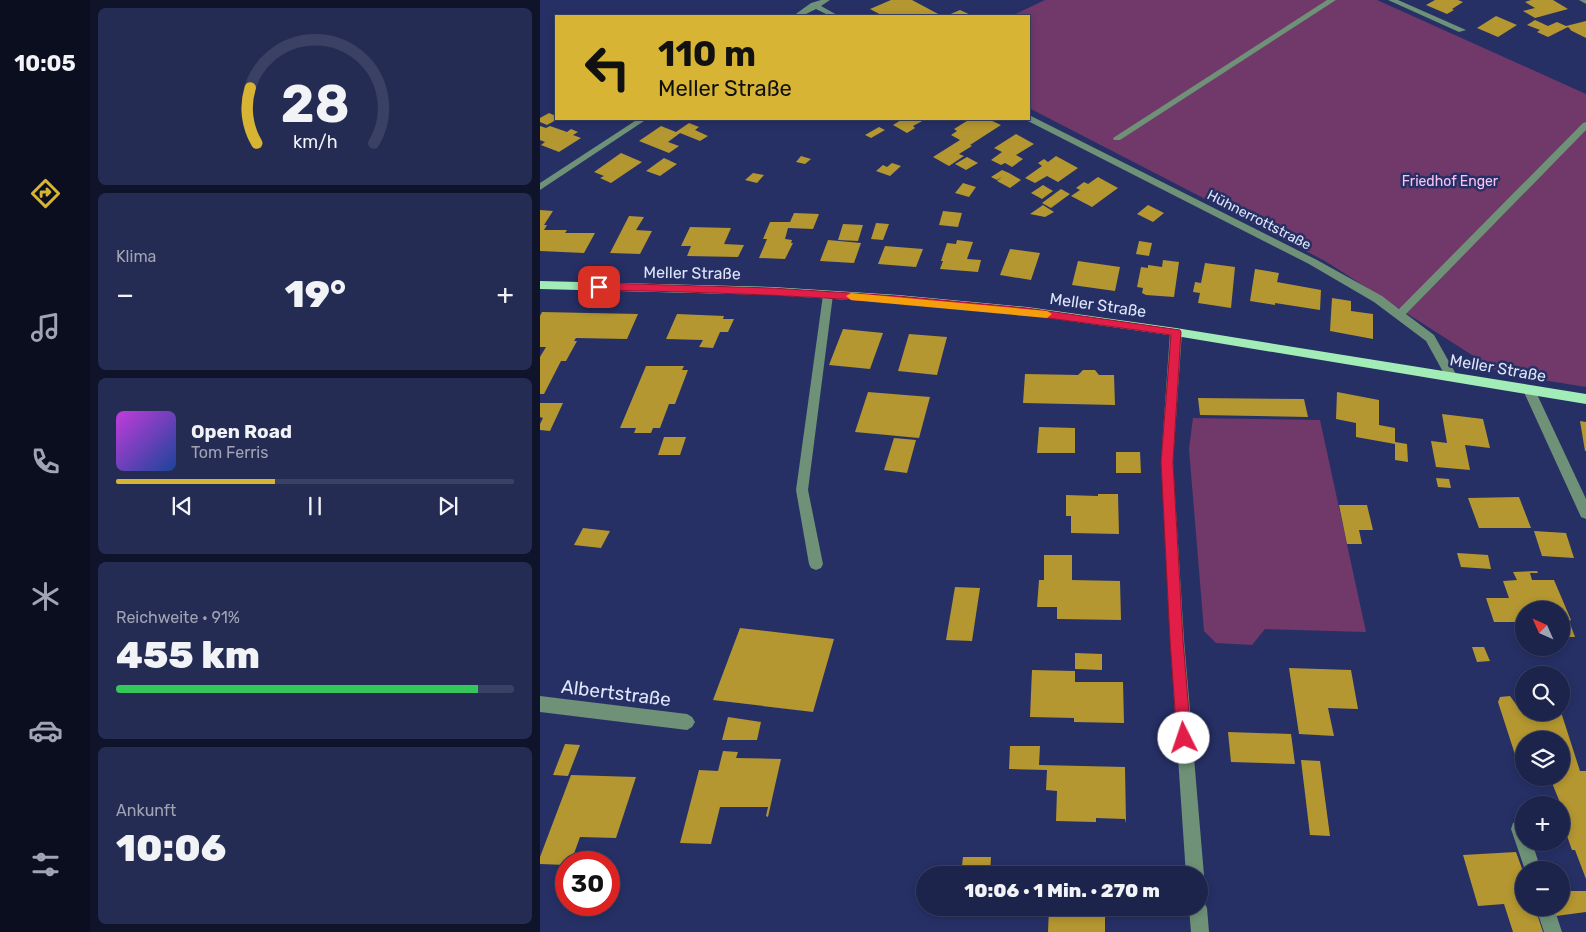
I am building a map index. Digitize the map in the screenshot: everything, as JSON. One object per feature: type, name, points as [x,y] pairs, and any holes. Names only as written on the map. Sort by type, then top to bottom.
[{"type":"main road","name":"Meller Straße","points":[[540,285],[772,291],[1027,312],[1176,332],[1451,376],[1586,400]]},
{"type":"street","points":[[799,15],[814,5],[826,0]]},
{"type":"street","points":[[1117,138],[1332,0]]},
{"type":"street","points":[[1392,0],[1462,30]]},
{"type":"street","points":[[814,5],[833,15]]},
{"type":"street","name":"Hühnerrottstraße","points":[[1030,119],[1314,262],[1378,300],[1430,338],[1451,376]]},
{"type":"street","points":[[540,187],[641,120]]},
{"type":"street","points":[[1399,315],[1586,125]]},
{"type":"street","points":[[816,564],[802,490],[828,295]]},
{"type":"street","points":[[1176,332],[1167,462],[1177,640],[1194,866]]},
{"type":"street","points":[[1529,390],[1586,513]]},
{"type":"street","name":"Albertstraße","points":[[540,704],[687,722]]},
{"type":"street","points":[[1199,916],[1200,932]]},
{"type":"street","points":[[1548,916],[1554,932]]},
{"type":"green space","name":"Friedhof Enger","points":[[1045,0],[1377,0],[1586,94],[1586,387],[1500,373],[1325,261],[1030,109],[1030,15],[1013,15]]},
{"type":"green space","points":[[1193,418],[1320,420],[1366,632],[1265,629],[1252,645],[1216,643],[1204,631],[1189,449]]},
{"type":"building","points":[[891,0],[912,0],[940,15],[881,15],[870,9]]},
{"type":"building","points":[[1435,0],[1458,0],[1463,2],[1447,14],[1426,5]]},
{"type":"building","points":[[1531,0],[1553,0],[1568,9],[1535,18],[1523,11],[1535,8],[1525,2]]},
{"type":"building","points":[[960,10],[971,15],[948,15]]},
{"type":"building","points":[[1496,16],[1517,25],[1498,37],[1477,28]]},
{"type":"building","points":[[1535,20],[1548,26],[1557,22],[1566,26],[1586,21],[1586,38],[1570,30],[1568,27],[1548,37],[1537,32],[1540,30],[1527,25]]},
{"type":"building","points":[[549,113],[555,116],[556,120],[547,125],[540,122],[540,118]]},
{"type":"building","points":[[901,120],[924,120],[913,126],[915,128],[907,133],[893,125]]},
{"type":"building","points":[[968,120],[990,120],[1001,125],[970,145],[972,146],[959,154],[964,156],[949,166],[933,157],[960,140],[951,135],[957,131],[954,129]]},
{"type":"building","points":[[689,123],[699,127],[695,130],[708,136],[700,141],[680,133],[668,142],[679,146],[669,153],[639,141],[661,126],[676,132]]},
{"type":"building","points":[[540,126],[546,128],[550,126],[567,132],[571,129],[578,132],[573,135],[581,138],[559,152],[541,145],[545,142],[540,140]]},
{"type":"building","points":[[879,127],[885,130],[871,138],[865,135]]},
{"type":"building","points":[[1016,134],[1034,144],[1016,155],[1023,159],[1012,167],[1005,163],[1001,165],[991,160],[1002,152],[994,148]]},
{"type":"building","points":[[621,153],[642,162],[611,183],[600,178],[604,176],[594,172]]},
{"type":"building","points":[[801,156],[811,159],[805,164],[796,162]]},
{"type":"building","points":[[1056,156],[1078,168],[1058,182],[1047,176],[1035,183],[1025,178],[1042,166],[1038,163],[1044,159],[1048,162]]},
{"type":"building","points":[[967,157],[978,163],[966,170],[955,164]]},
{"type":"building","points":[[664,158],[677,164],[660,176],[646,171]]},
{"type":"building","points":[[892,163],[901,166],[890,176],[876,171],[883,165],[887,167]]},
{"type":"building","points":[[1002,170],[1021,180],[1010,188],[997,181],[1002,177],[997,180],[991,177]]},
{"type":"building","points":[[753,173],[764,175],[757,183],[745,180]]},
{"type":"building","points":[[1098,177],[1118,188],[1092,207],[1071,196],[1080,190],[1076,188],[1084,182],[1088,184]]},
{"type":"building","points":[[963,183],[976,187],[969,197],[955,193]]},
{"type":"building","points":[[1043,185],[1053,191],[1042,199],[1031,193]]},
{"type":"building","points":[[1061,189],[1070,194],[1051,208],[1042,203]]},
{"type":"building","points":[[1043,205],[1054,212],[1045,217],[1030,214]]},
{"type":"building","points":[[1148,205],[1164,213],[1153,222],[1137,214]]},
{"type":"building","points":[[540,210],[553,211],[544,225],[547,225],[544,230],[567,230],[565,233],[595,233],[584,253],[540,251]]},
{"type":"building","points":[[943,211],[962,213],[958,227],[939,225]]},
{"type":"building","points":[[794,213],[819,214],[813,229],[788,228],[785,239],[792,240],[791,243],[793,243],[785,259],[759,258],[767,239],[763,239],[770,222],[790,222]]},
{"type":"building","points":[[629,216],[644,217],[636,230],[652,231],[640,254],[610,253]]},
{"type":"building","points":[[876,223],[889,224],[883,240],[871,239]]},
{"type":"building","points":[[843,224],[863,225],[858,241],[838,240]]},
{"type":"building","points":[[690,227],[731,228],[724,244],[744,245],[738,257],[687,256],[691,246],[681,246]]},
{"type":"building","points":[[828,240],[861,243],[854,263],[820,261]]},
{"type":"building","points":[[957,240],[973,242],[967,259],[981,260],[978,272],[940,269],[947,243],[956,244]]},
{"type":"building","points":[[1139,241],[1152,243],[1149,256],[1136,254]]},
{"type":"building","points":[[885,246],[923,249],[916,267],[878,264]]},
{"type":"building","points":[[1010,249],[1040,253],[1031,280],[1000,275]]},
{"type":"building","points":[[1163,260],[1179,262],[1174,297],[1142,293],[1143,288],[1137,287],[1141,267],[1148,268],[1148,265],[1162,267]]},
{"type":"building","points":[[1078,261],[1120,267],[1115,291],[1072,285]]},
{"type":"building","points":[[1205,263],[1235,267],[1231,308],[1198,303],[1200,293],[1193,292],[1195,282],[1201,283]]},
{"type":"building","points":[[1255,269],[1279,273],[1277,282],[1321,290],[1320,310],[1250,301]]},
{"type":"building","points":[[1332,298],[1351,301],[1351,311],[1373,314],[1373,339],[1330,331]]},
{"type":"building","points":[[542,312],[638,314],[627,339],[576,338],[574,341],[577,341],[566,361],[561,361],[544,394],[540,394],[540,357],[546,347],[540,347],[540,316]]},
{"type":"building","points":[[677,314],[724,316],[723,319],[734,319],[728,332],[720,332],[713,348],[699,347],[703,340],[666,339]]},
{"type":"building","points":[[843,329],[883,333],[870,369],[829,365]]},
{"type":"building","points":[[909,334],[947,337],[937,375],[898,371]]},
{"type":"building","points":[[646,366],[684,366],[682,370],[688,370],[675,404],[669,404],[660,428],[653,428],[651,433],[634,433],[636,428],[620,428]]},
{"type":"building","points":[[1083,370],[1095,370],[1099,375],[1114,375],[1115,405],[1023,403],[1025,374],[1078,375]]},
{"type":"building","points":[[868,392],[930,397],[919,438],[855,432]]},
{"type":"building","points":[[1337,392],[1379,400],[1379,425],[1395,428],[1395,442],[1407,444],[1408,462],[1395,460],[1395,444],[1356,437],[1356,423],[1336,419]]},
{"type":"building","points":[[1198,398],[1304,399],[1308,417],[1200,415]]},
{"type":"building","points":[[540,403],[563,403],[550,431],[540,430],[543,418],[540,417]]},
{"type":"building","points":[[1442,414],[1483,419],[1490,448],[1465,445],[1470,470],[1436,467],[1431,441],[1447,443]]},
{"type":"building","points":[[1580,421],[1586,422],[1586,451],[1585,451]]},
{"type":"building","points":[[1039,427],[1075,428],[1075,453],[1037,453]]},
{"type":"building","points":[[664,437],[686,437],[680,455],[658,455]]},
{"type":"building","points":[[894,438],[916,440],[907,473],[884,470]]},
{"type":"building","points":[[1116,452],[1140,452],[1141,473],[1116,473]]},
{"type":"building","points":[[1436,478],[1449,479],[1451,488],[1438,487]]},
{"type":"building","points":[[1098,494],[1118,494],[1119,534],[1071,533],[1071,516],[1066,516],[1066,495],[1098,496]]},
{"type":"building","points":[[1519,497],[1531,528],[1479,528],[1468,498]]},
{"type":"building","points":[[1339,505],[1367,505],[1373,530],[1359,530],[1362,544],[1347,544]]},
{"type":"building","points":[[583,528],[610,531],[601,548],[574,545]]},
{"type":"building","points":[[1534,531],[1566,533],[1574,558],[1542,556]]},
{"type":"building","points":[[1457,553],[1488,555],[1491,569],[1461,567]]},
{"type":"building","points":[[1044,555],[1072,555],[1072,580],[1120,581],[1121,620],[1057,619],[1057,607],[1037,607],[1039,580],[1044,580]]},
{"type":"building","points":[[1537,571],[1538,573],[1530,573],[1532,580],[1554,580],[1563,601],[1515,601],[1515,622],[1494,622],[1486,598],[1509,598],[1503,581],[1517,580],[1513,572]]},
{"type":"building","points":[[955,587],[980,588],[972,641],[946,640]]},
{"type":"building","points":[[1570,624],[1575,637],[1570,637]]},
{"type":"building","points":[[740,628],[834,639],[813,712],[713,700]]},
{"type":"building","points":[[1472,647],[1484,647],[1490,661],[1477,662]]},
{"type":"building","points":[[1075,653],[1102,654],[1102,670],[1075,669]]},
{"type":"building","points":[[1289,668],[1351,670],[1358,709],[1328,708],[1334,736],[1299,734]]},
{"type":"building","points":[[1032,670],[1075,671],[1075,682],[1123,682],[1124,723],[1074,722],[1074,718],[1030,717]]},
{"type":"building","points":[[1510,696],[1515,703],[1515,721],[1564,721],[1567,731],[1515,731],[1515,754],[1498,702],[1500,697]]},
{"type":"building","points":[[728,717],[761,722],[757,740],[722,740]]},
{"type":"building","points":[[1228,732],[1291,734],[1295,764],[1231,762]]},
{"type":"building","points":[[1570,740],[1580,771],[1586,771],[1586,879],[1575,850],[1572,850],[1570,844],[1570,796],[1557,796],[1553,786],[1570,786]]},
{"type":"building","points":[[565,744],[580,745],[568,776],[553,775]]},
{"type":"building","points":[[1010,746],[1040,746],[1039,765],[1125,767],[1126,823],[1125,819],[1096,818],[1096,822],[1056,821],[1057,791],[1046,790],[1047,770],[1009,769]]},
{"type":"building","points":[[723,751],[738,752],[736,758],[781,759],[768,817],[766,816],[768,807],[720,807],[711,844],[680,843],[699,770],[718,771]]},
{"type":"building","points":[[1301,760],[1320,761],[1330,836],[1310,835]]},
{"type":"building","points":[[571,775],[636,777],[616,838],[580,837],[575,851],[555,851],[555,865],[540,864],[540,857]]},
{"type":"building","points":[[1516,852],[1519,861],[1515,861],[1515,916],[1538,916],[1543,932],[1513,932],[1504,904],[1478,906],[1463,855]]},
{"type":"building","points":[[963,857],[991,857],[990,866],[962,866]]},
{"type":"building","points":[[1570,891],[1586,891],[1586,912],[1570,914]]},
{"type":"building","points":[[1049,916],[1105,916],[1105,932],[1048,932]]},
{"type":"slow traffic","points":[[851,296],[1047,314]]},
{"type":"route","points":[[599,287],[772,291],[898,299],[1027,312],[1176,332],[1167,462],[1184,738]]}]
